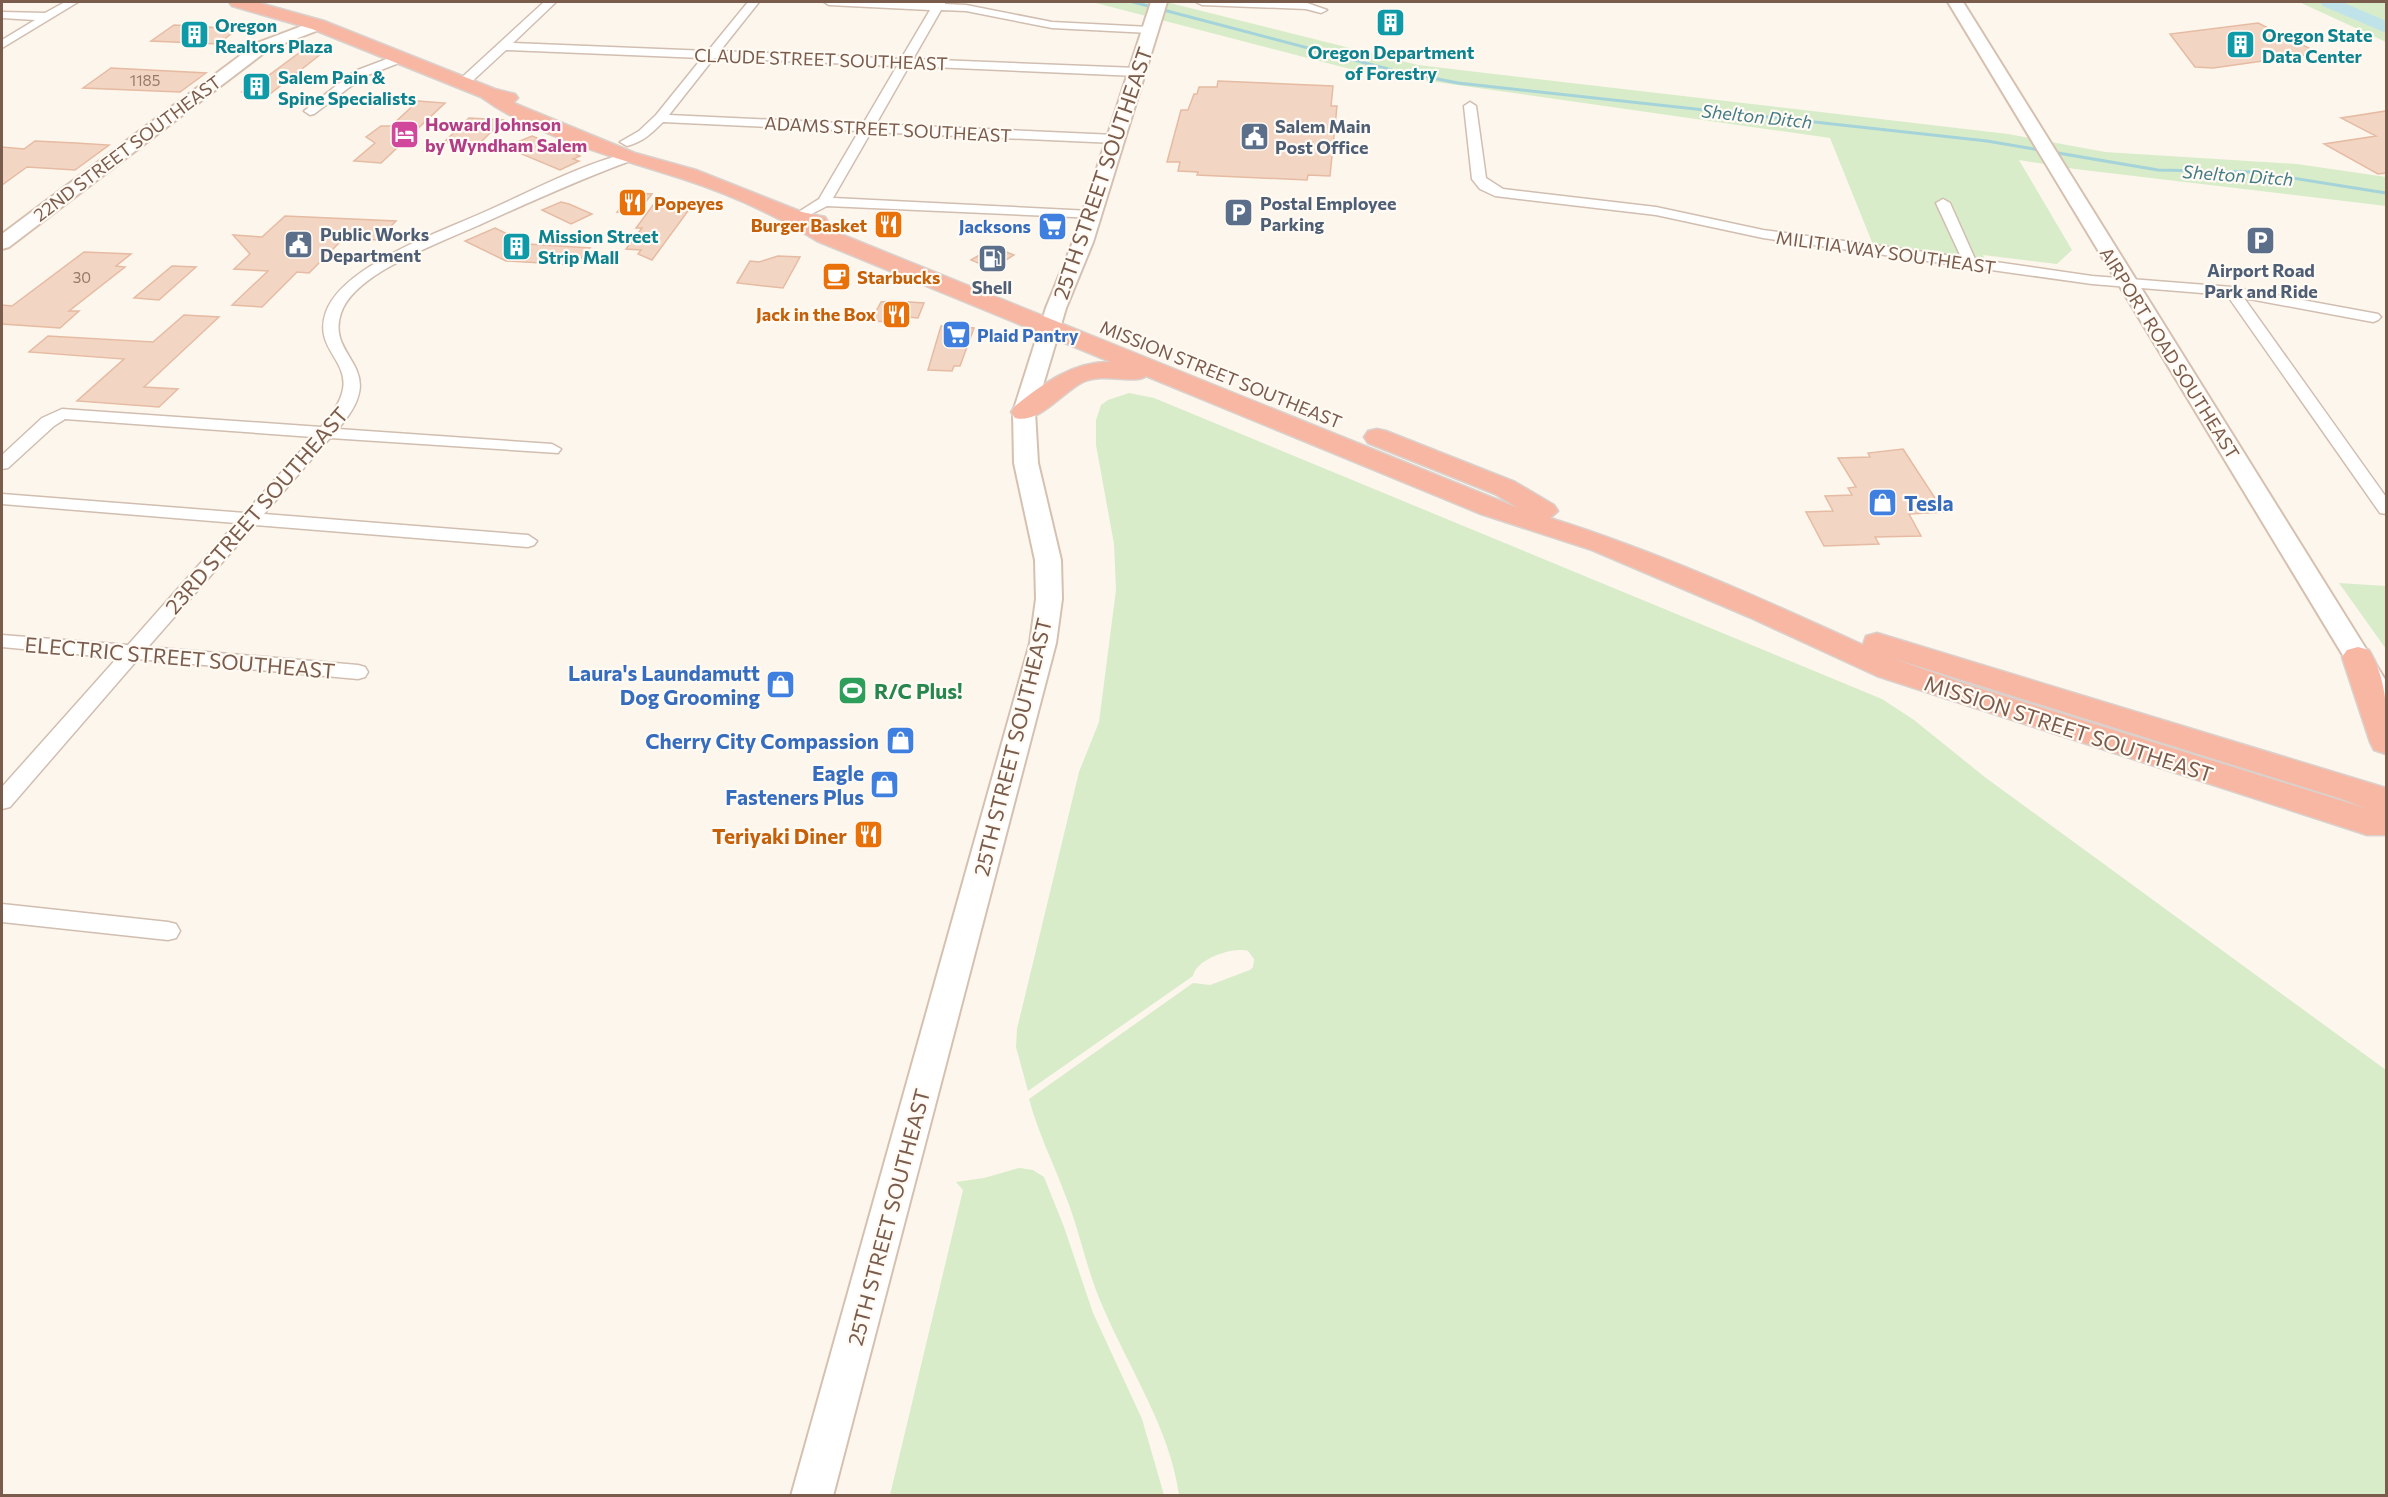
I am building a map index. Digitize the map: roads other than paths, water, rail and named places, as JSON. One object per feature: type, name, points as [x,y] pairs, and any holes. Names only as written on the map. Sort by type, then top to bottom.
[{"type":"highway","points":[[238,2],[318,25],[488,93],[525,102],[625,151]]},
{"type":"highway","points":[[270,2],[297,12],[318,25]]},
{"type":"highway","points":[[488,93],[509,108],[576,135],[615,144],[625,151]]},
{"type":"highway","name":"MISSION STREET SOUTHEAST","points":[[625,151],[689,174],[796,218],[825,236],[1053,318],[1505,488],[1602,544]]},
{"type":"highway","name":"MISSION STREET SOUTHEAST","points":[[1053,318],[1221,399],[1491,508],[1602,544],[1760,610],[1888,669],[1957,693],[2367,822],[2386,822]]},
{"type":"highway","points":[[1024,412],[1065,380],[1089,370],[1107,368],[1126,370],[1221,399]]},
{"type":"highway","name":"MISSION STREET SOUTHEAST","points":[[1760,610],[1899,649],[2351,789],[2378,798],[2386,806]]},
{"type":"highway","points":[[2358,657],[2386,742]]},
{"type":"highway","points":[[2351,789],[2380,784],[2386,779]]},
{"type":"main road","name":"AIRPORT ROAD SOUTHEAST","points":[[1955,2],[2040,137],[2126,284],[2386,703]]},
{"type":"main road","name":"25TH STREET SOUTHEAST","points":[[812,1496],[1043,643],[1049,599],[1048,560],[1026,464],[1024,412],[1053,318],[1091,215],[1154,16]]},
{"type":"main road","name":"22ND STREET SOUTHEAST","points":[[2,243],[262,46],[318,25]]},
{"type":"street","points":[[2,45],[72,2]]},
{"type":"street","points":[[463,83],[550,2]]},
{"type":"street","name":"23RD STREET SOUTHEAST","points":[[2,801],[344,412],[354,388],[349,364],[334,344],[331,332],[336,307],[355,285],[371,271],[400,255],[584,173],[625,151],[660,118],[753,2]]},
{"type":"street","points":[[829,2],[938,4],[980,9],[1052,25],[1154,16]]},
{"type":"street","points":[[1202,2],[1311,6],[1321,10]]},
{"type":"street","points":[[796,218],[824,202],[938,4]]},
{"type":"street","points":[[2,15],[48,17]]},
{"type":"street","name":"CLAUDE STREET SOUTHEAST","points":[[504,46],[1137,72]]},
{"type":"street","points":[[310,111],[352,78],[400,58]]},
{"type":"street","name":"MILITIA WAY SOUTHEAST","points":[[1470,105],[1479,179],[1485,186],[1500,193],[1656,211],[1763,234],[1968,263],[2126,284],[2232,291],[2373,317]]},
{"type":"street","name":"ADAMS STREET SOUTHEAST","points":[[660,118],[1115,139]]},
{"type":"street","points":[[824,202],[1091,215]]},
{"type":"street","points":[[1943,202],[1968,257],[1968,263]]},
{"type":"street","points":[[2232,291],[2386,509]]},
{"type":"street","points":[[2,464],[48,422],[62,414],[552,450]]},
{"type":"street","points":[[2,499],[528,541]]},
{"type":"street","name":"ELECTRIC STREET SOUTHEAST","points":[[2,641],[358,672]]},
{"type":"street","points":[[2,913],[168,931]]},
{"type":"waterway","name":"Shelton Ditch","points":[[1133,2],[1392,70],[1458,83],[1987,141],[2158,170],[2254,172],[2386,193]]},
{"type":"waterway","points":[[2329,2],[2386,28]]},
{"type":"place","name":"Oregon Department of Forestry","points":[[1391,23]]},
{"type":"place","name":"Oregon Realtors Plaza","points":[[194,35]]},
{"type":"place","name":"Oregon State Data Center","points":[[2241,45]]},
{"type":"place","name":"Salem Pain & Spine Specialists","points":[[257,87]]},
{"type":"place","name":"Howard Johnson by Wyndham Salem","points":[[404,134]]},
{"type":"place","name":"Salem Main Post Office","points":[[1254,136]]},
{"type":"place","name":"Popeyes","points":[[633,203]]},
{"type":"place","name":"Postal Employee Parking","points":[[1239,213]]},
{"type":"place","name":"Burger Basket","points":[[888,225]]},
{"type":"place","name":"Jacksons","points":[[1052,226]]},
{"type":"place","name":"Airport Road Park and Ride","points":[[2261,241]]},
{"type":"place","name":"Public Works Department","points":[[299,244]]},
{"type":"place","name":"Mission Street Strip Mall","points":[[517,246]]},
{"type":"place","name":"Shell","points":[[992,258]]},
{"type":"place","name":"Starbucks","points":[[836,277]]},
{"type":"place","name":"Jack in the Box","points":[[897,314]]},
{"type":"place","name":"Plaid Pantry","points":[[956,335]]},
{"type":"place","name":"Tesla","points":[[1883,502]]},
{"type":"place","name":"Laura's Laundamutt Dog Grooming","points":[[781,684]]},
{"type":"place","name":"R/C Plus!","points":[[853,690]]},
{"type":"place","name":"Cherry City Compassion","points":[[900,740]]},
{"type":"place","name":"Eagle Fasteners Plus","points":[[885,784]]},
{"type":"place","name":"Teriyaki Diner","points":[[868,835]]}]
